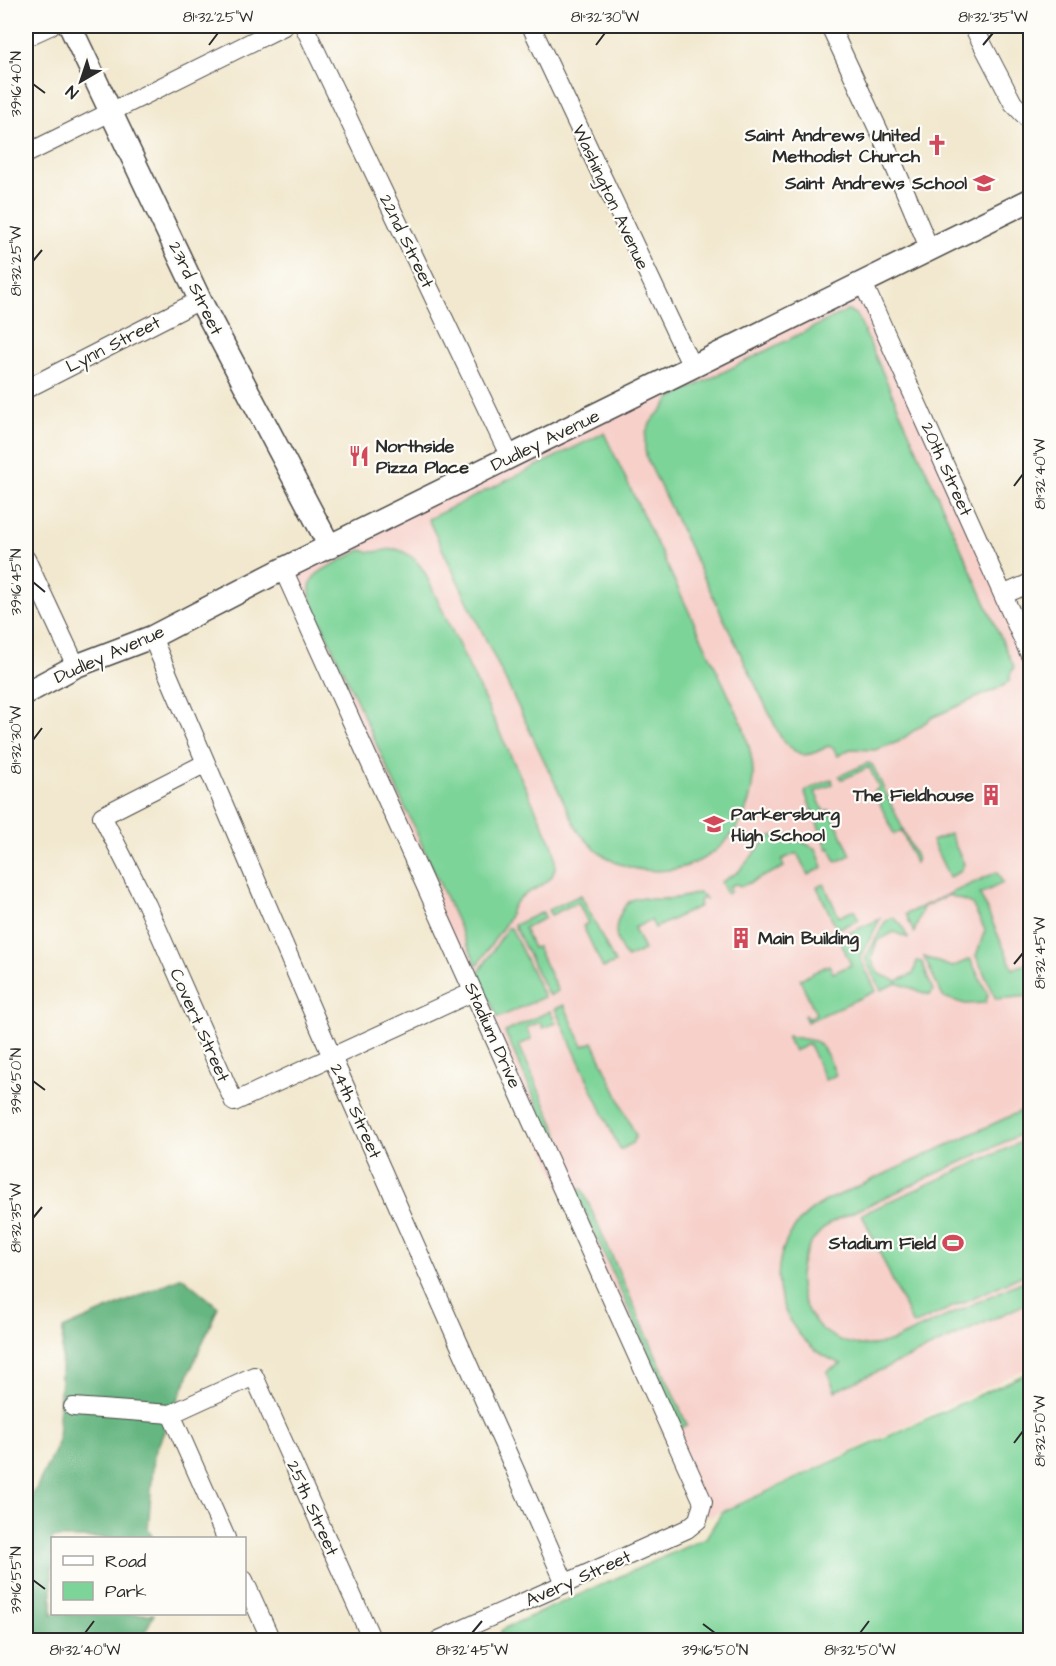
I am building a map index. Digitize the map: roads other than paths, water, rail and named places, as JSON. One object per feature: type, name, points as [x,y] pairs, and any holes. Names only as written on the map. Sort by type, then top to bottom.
[{"type":"street","points":[[26,37],[50,26]]},
{"type":"street","name":"23rd Street","points":[[70,26],[200,300],[330,546]]},
{"type":"street","points":[[26,154],[284,26]]},
{"type":"street","name":"22nd Street","points":[[304,26],[510,457]]},
{"type":"street","name":"Washington Avenue","points":[[531,26],[692,368]]},
{"type":"street","points":[[830,26],[885,144],[930,250]]},
{"type":"street","points":[[973,26],[1013,103],[1030,121]]},
{"type":"street","name":"Dudley Avenue","points":[[26,693],[76,666],[152,637],[283,569],[1030,200]]},
{"type":"street","name":"20th Street","points":[[862,283],[1030,655]]},
{"type":"street","name":"Lynn Street","points":[[26,389],[200,300]]},
{"type":"street","points":[[26,559],[76,666]]},
{"type":"street","name":"Stadium Drive","points":[[283,569],[703,1502]]},
{"type":"street","points":[[1003,595],[1030,583]]},
{"type":"street","name":"24th Street","points":[[152,637],[332,1057],[565,1584]]},
{"type":"street","name":"Covert Street","points":[[206,763],[102,816],[147,905],[234,1102],[473,992]]},
{"type":"street","name":"25th Street","points":[[171,1414],[254,1376],[372,1641]]},
{"type":"street","points":[[73,1407],[171,1414],[225,1537]]},
{"type":"street","name":"Avery Street","points":[[440,1641],[475,1633],[565,1584],[687,1529],[698,1520],[703,1502]]},
{"type":"street","points":[[246,1585],[271,1641]]},
{"type":"place","name":"Saint Andrews United Methodist Church","points":[[937,145]]},
{"type":"place","name":"Saint Andrews School","points":[[984,183]]},
{"type":"place","name":"Northside Pizza Place","points":[[359,456]]},
{"type":"place","name":"The Fieldhouse","points":[[991,795]]},
{"type":"place","name":"Parkersburg High School","points":[[714,824]]},
{"type":"place","name":"Main Building","points":[[741,938]]},
{"type":"place","name":"Stadium Field","points":[[953,1243]]}]
